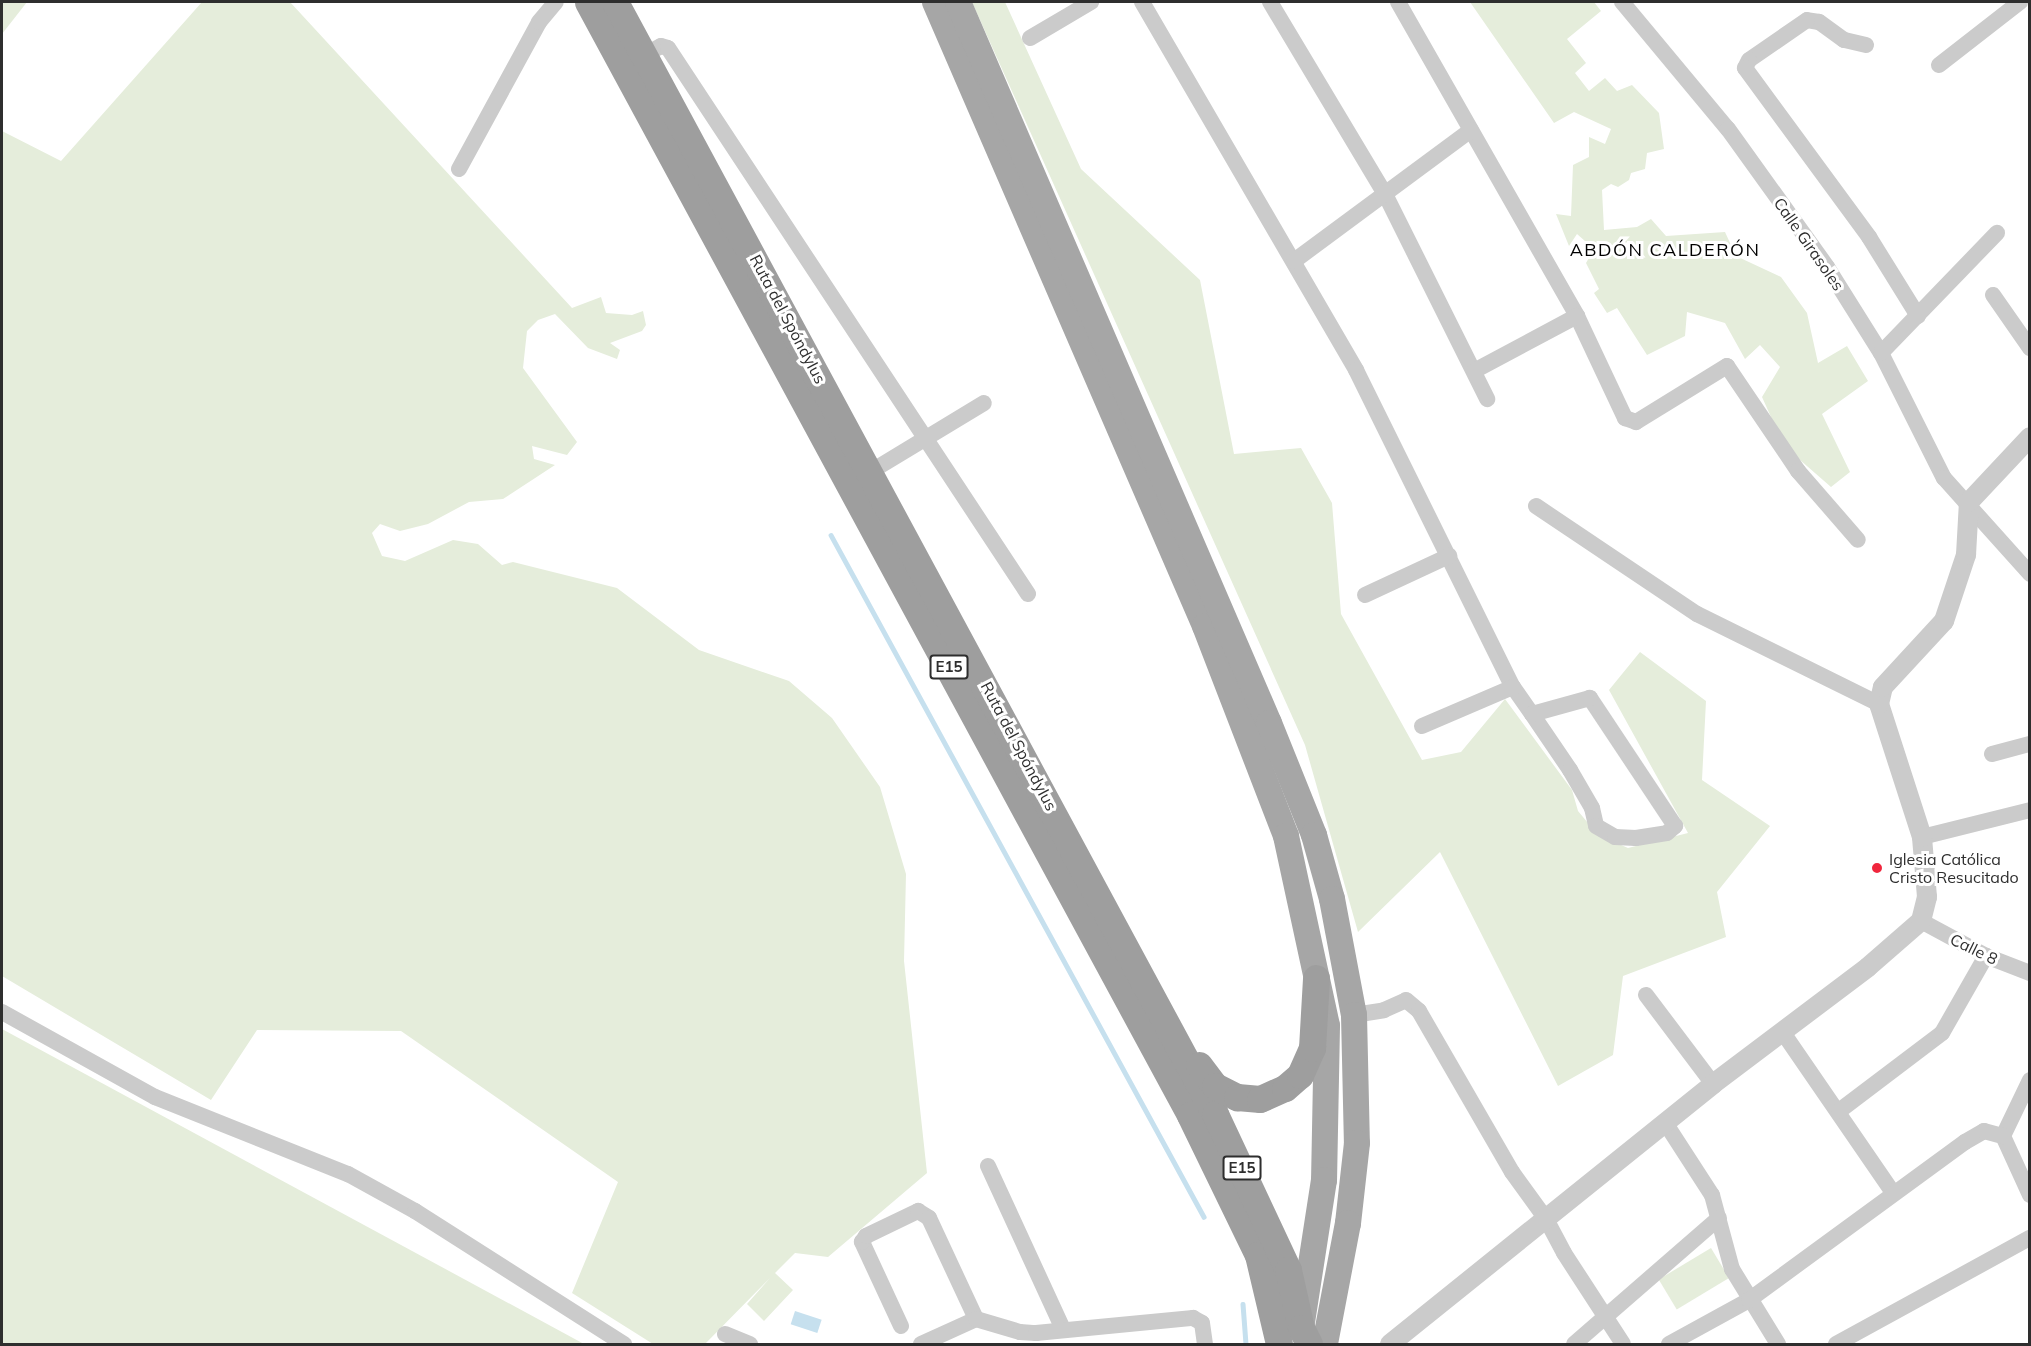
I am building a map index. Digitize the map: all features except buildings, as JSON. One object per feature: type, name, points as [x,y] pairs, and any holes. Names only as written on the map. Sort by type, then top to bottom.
[{"type":"highway","name":"Ruta del Spóndylus","points":[[588,2],[1190,1114],[1258,1255],[1279,1344]]},
{"type":"highway","name":"Ruta del Spóndylus","points":[[615,2],[1162,1017],[1271,1229],[1288,1270],[1302,1339]]},
{"type":"highway","points":[[1162,1017],[1215,1086],[1237,1097],[1260,1099],[1291,1083],[1307,1062],[1312,1048],[1316,978]]},
{"type":"main road","points":[[934,2],[1056,276],[1270,785],[1297,877],[1327,1026],[1327,1137],[1315,1255],[1302,1339]]},
{"type":"main road","points":[[958,2],[1314,835],[1332,899],[1354,1015],[1357,1143],[1348,1222],[1325,1344]]},
{"type":"street","points":[[459,169],[539,22],[556,2]]},
{"type":"street","points":[[1030,38],[1091,2]]},
{"type":"street","points":[[1143,2],[1356,370],[1513,687],[1593,808],[1596,826],[1615,837],[1636,838],[1667,833],[1675,826],[1590,698],[1532,714]]},
{"type":"street","points":[[1270,2],[1386,196],[1487,399]]},
{"type":"street","points":[[1398,2],[1576,316],[1630,422],[1727,366],[1798,471],[1858,540]]},
{"type":"street","name":"Calle Girasoles","points":[[1622,2],[1728,129],[1827,267],[1881,353],[1944,477],[1969,502],[2030,574]]},
{"type":"street","points":[[1939,65],[2020,2]]},
{"type":"street","points":[[1866,45],[1844,40],[1820,22],[1807,20],[1749,60],[1744,68],[1869,237],[1918,316]]},
{"type":"street","points":[[644,55],[661,46],[668,48],[1028,594]]},
{"type":"street","points":[[1294,261],[1386,196],[1471,130]]},
{"type":"street","points":[[1881,353],[1997,233]]},
{"type":"street","points":[[1993,295],[2030,348]]},
{"type":"street","points":[[1474,371],[1576,316]]},
{"type":"street","points":[[870,472],[984,403]]},
{"type":"street","points":[[1390,1344],[1713,1084],[1784,1034],[1921,921],[1927,897],[1922,837],[1879,704],[1883,687],[1944,621],[1957,591],[1966,555],[1969,502],[2030,437]]},
{"type":"street","points":[[1536,506],[1697,614],[1879,704]]},
{"type":"street","points":[[1365,595],[1449,556]]},
{"type":"street","points":[[1422,726],[1513,687]]},
{"type":"street","points":[[1992,754],[2030,744]]},
{"type":"street","points":[[1922,837],[2030,810]]},
{"type":"street","name":"Calle 8","points":[[1921,921],[1986,956],[2030,973]]},
{"type":"street","points":[[1839,1112],[1941,1032],[1986,956]]},
{"type":"street","points":[[1647,995],[1713,1084]]},
{"type":"street","points":[[1354,1015],[1384,1010],[1406,1000],[1419,1011],[1512,1172],[1546,1219],[1563,1253],[1607,1316],[1623,1344]]},
{"type":"street","points":[[2,1012],[154,1097],[358,1179],[416,1211],[624,1344]]},
{"type":"street","points":[[1784,1034],[1893,1191]]},
{"type":"street","points":[[2003,1136],[2030,1080]]},
{"type":"street","points":[[1666,1124],[1712,1195],[1719,1218],[1725,1253],[1749,1300],[1778,1344]]},
{"type":"street","points":[[1669,1344],[1749,1300],[1893,1191],[1984,1131],[2003,1136]]},
{"type":"street","points":[[2003,1136],[2030,1195]]},
{"type":"street","points":[[988,1166],[1063,1329]]},
{"type":"street","points":[[901,1326],[862,1242],[866,1236],[918,1212],[929,1218],[976,1319]]},
{"type":"street","points":[[1574,1344],[1719,1218]]},
{"type":"street","points":[[1836,1344],[2030,1238]]},
{"type":"street","points":[[921,1344],[976,1319],[1020,1332],[1193,1318],[1202,1323],[1205,1344]]},
{"type":"street","points":[[725,1334],[750,1344]]},
{"type":"green space","points":[[2,2],[27,2],[2,34]]},
{"type":"green space","points":[[202,2],[290,2],[572,308],[601,297],[606,313],[632,315],[643,311],[646,325],[642,331],[610,343],[620,350],[617,359],[588,348],[555,314],[538,320],[527,331],[523,368],[577,442],[567,455],[532,446],[534,459],[555,465],[503,499],[469,502],[428,524],[400,531],[380,524],[372,533],[382,556],[405,561],[453,540],[478,544],[502,565],[513,562],[617,588],[699,650],[789,681],[832,718],[880,787],[906,874],[904,961],[927,1173],[828,1257],[795,1253],[775,1273],[793,1290],[764,1321],[747,1304],[770,1278],[705,1344],[653,1344],[572,1293],[618,1182],[401,1031],[257,1030],[211,1100],[2,976],[2,131],[61,161]]},
{"type":"green space","points":[[972,2],[1005,2],[1081,169],[1200,280],[1234,454],[1301,448],[1332,503],[1341,614],[1422,760],[1461,752],[1505,699],[1572,790],[1578,811],[1598,835],[1628,848],[1688,833],[1609,690],[1640,652],[1706,701],[1702,780],[1770,826],[1717,892],[1726,937],[1623,976],[1613,1055],[1558,1086],[1440,852],[1358,932],[1305,745]]},
{"type":"green space","points":[[1470,2],[1594,2],[1601,11],[1567,39],[1586,63],[1575,73],[1589,91],[1605,78],[1617,91],[1632,85],[1659,113],[1664,149],[1647,153],[1645,169],[1631,173],[1629,180],[1618,187],[1611,184],[1602,190],[1604,230],[1637,227],[1651,219],[1666,236],[1725,232],[1736,256],[1781,277],[1807,313],[1818,363],[1847,346],[1868,381],[1822,414],[1850,472],[1831,487],[1784,446],[1762,397],[1780,367],[1760,345],[1745,359],[1725,323],[1687,312],[1685,336],[1647,355],[1617,308],[1607,313],[1594,293],[1599,289],[1586,263],[1594,249],[1577,234],[1569,246],[1556,214],[1571,216],[1573,165],[1589,157],[1589,137],[1605,144],[1611,129],[1574,112],[1554,123]]},
{"type":"green space","points":[[2,1029],[584,1344],[2,1344]]},
{"type":"green space","points":[[1711,1248],[1729,1278],[1677,1309],[1659,1279]]},
{"type":"water","points":[[795,1311],[822,1320],[817,1333],[791,1324]]},
{"type":"waterway","points":[[831,535],[1204,1217]]},
{"type":"waterway","points":[[1243,1304],[1246,1344]]},
{"type":"place","name":"Iglesia Católica Cristo Resucitado","points":[[1877,868]]},
{"type":"district","name":"ABDÓN CALDERÓN","points":[[1665,250]]}]
